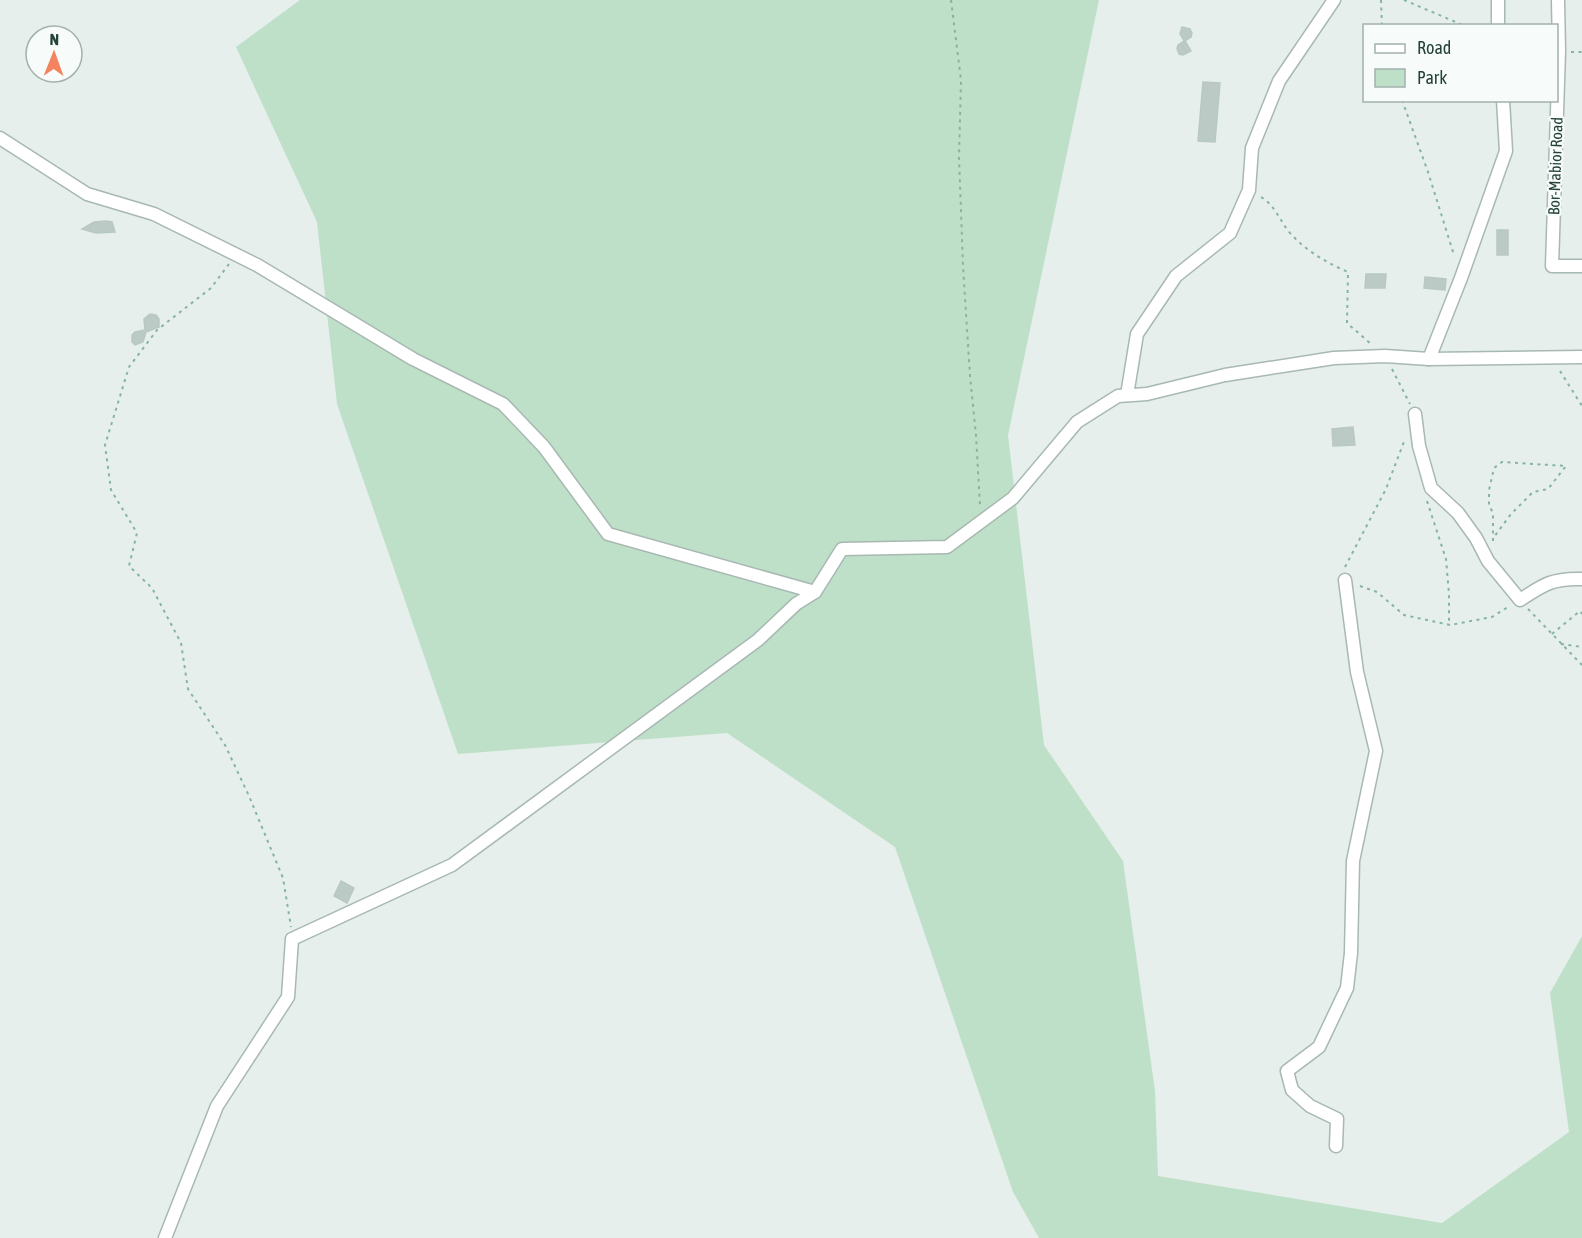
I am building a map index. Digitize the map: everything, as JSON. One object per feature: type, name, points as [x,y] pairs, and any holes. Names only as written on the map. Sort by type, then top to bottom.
[{"type":"street","points":[[1498,0],[1498,24]]},
{"type":"street","name":"Bor-Mabior Road","points":[[1558,0],[1558,82]]},
{"type":"street","points":[[1127,395],[1137,334],[1176,276],[1230,233],[1249,190],[1252,148],[1279,81],[1331,2]]},
{"type":"street","points":[[1429,358],[1461,278],[1506,151],[1503,102]]},
{"type":"street","name":"Bor-Mabior Road","points":[[1557,102],[1552,266],[1582,266]]},
{"type":"street","points":[[0,138],[87,194],[154,214],[257,265],[413,359],[503,404],[544,447],[608,534],[815,592]]},
{"type":"street","points":[[165,1238],[217,1106],[288,997],[292,939],[452,865],[758,640],[796,604],[815,592],[842,549],[947,547],[981,524],[1013,498],[1077,422],[1118,396],[1147,394],[1170,387],[1269,367],[1334,358],[1582,357]]},
{"type":"street","points":[[1415,414],[1419,446],[1431,489],[1458,513],[1476,538],[1491,565],[1520,600],[1540,586],[1562,578],[1582,579]]},
{"type":"street","points":[[1336,1146],[1337,1119],[1310,1106],[1292,1090],[1287,1071],[1319,1047],[1347,988],[1351,953],[1353,861],[1376,751],[1358,672],[1345,580]]},
{"type":"path","points":[[951,0],[961,80],[959,157],[963,266],[981,524]]},
{"type":"path","points":[[1381,0],[1382,24]]},
{"type":"path","points":[[1404,0],[1460,24]]},
{"type":"path","points":[[1403,102],[1455,257]]},
{"type":"path","points":[[1249,190],[1271,202],[1290,233],[1323,261],[1348,272],[1347,323],[1385,356],[1415,414]]},
{"type":"path","points":[[236,255],[211,288],[157,330],[129,367],[105,445],[111,490],[137,532],[129,566],[152,588],[181,643],[188,688],[225,745],[249,796],[283,878],[292,939]]},
{"type":"path","points":[[1556,356],[1557,366],[1582,406]]},
{"type":"path","points":[[1407,436],[1386,489],[1343,571],[1345,580],[1377,592],[1404,615],[1449,625],[1492,617],[1520,600],[1582,666]]},
{"type":"path","points":[[1491,565],[1494,537],[1489,490],[1494,468],[1502,462],[1566,466],[1548,489],[1533,492],[1511,514],[1494,537]]},
{"type":"path","points":[[1427,477],[1427,504],[1446,559],[1449,625]]},
{"type":"path","points":[[1552,634],[1580,611],[1582,614]]},
{"type":"path","points":[[1562,644],[1582,647]]},
{"type":"green space","points":[[300,0],[1099,0],[1008,435],[1044,745],[1123,861],[1155,1091],[1158,1176],[1442,1223],[1569,1132],[1550,993],[1582,936],[1582,1238],[1039,1238],[1013,1192],[895,847],[727,733],[458,754],[337,404],[317,222],[236,47]]},
{"type":"building","points":[[1182,27],[1190,29],[1192,33],[1191,37],[1185,41],[1191,51],[1183,55],[1179,54],[1177,49],[1178,45],[1184,41],[1180,34]]},
{"type":"building","points":[[1203,82],[1220,83],[1215,142],[1198,141]]},
{"type":"building","points":[[94,222],[112,222],[115,232],[96,233],[82,229]]},
{"type":"building","points":[[1497,230],[1508,230],[1508,255],[1497,255]]},
{"type":"building","points":[[1366,274],[1386,274],[1385,288],[1365,288]]},
{"type":"building","points":[[1425,277],[1446,279],[1445,290],[1424,288]]},
{"type":"building","points":[[150,314],[156,315],[159,319],[159,327],[146,332],[143,342],[135,345],[132,342],[132,335],[145,330],[144,319]]},
{"type":"building","points":[[1353,427],[1355,445],[1333,446],[1332,429]]},
{"type":"building","points":[[341,881],[354,888],[347,903],[334,896]]}]
